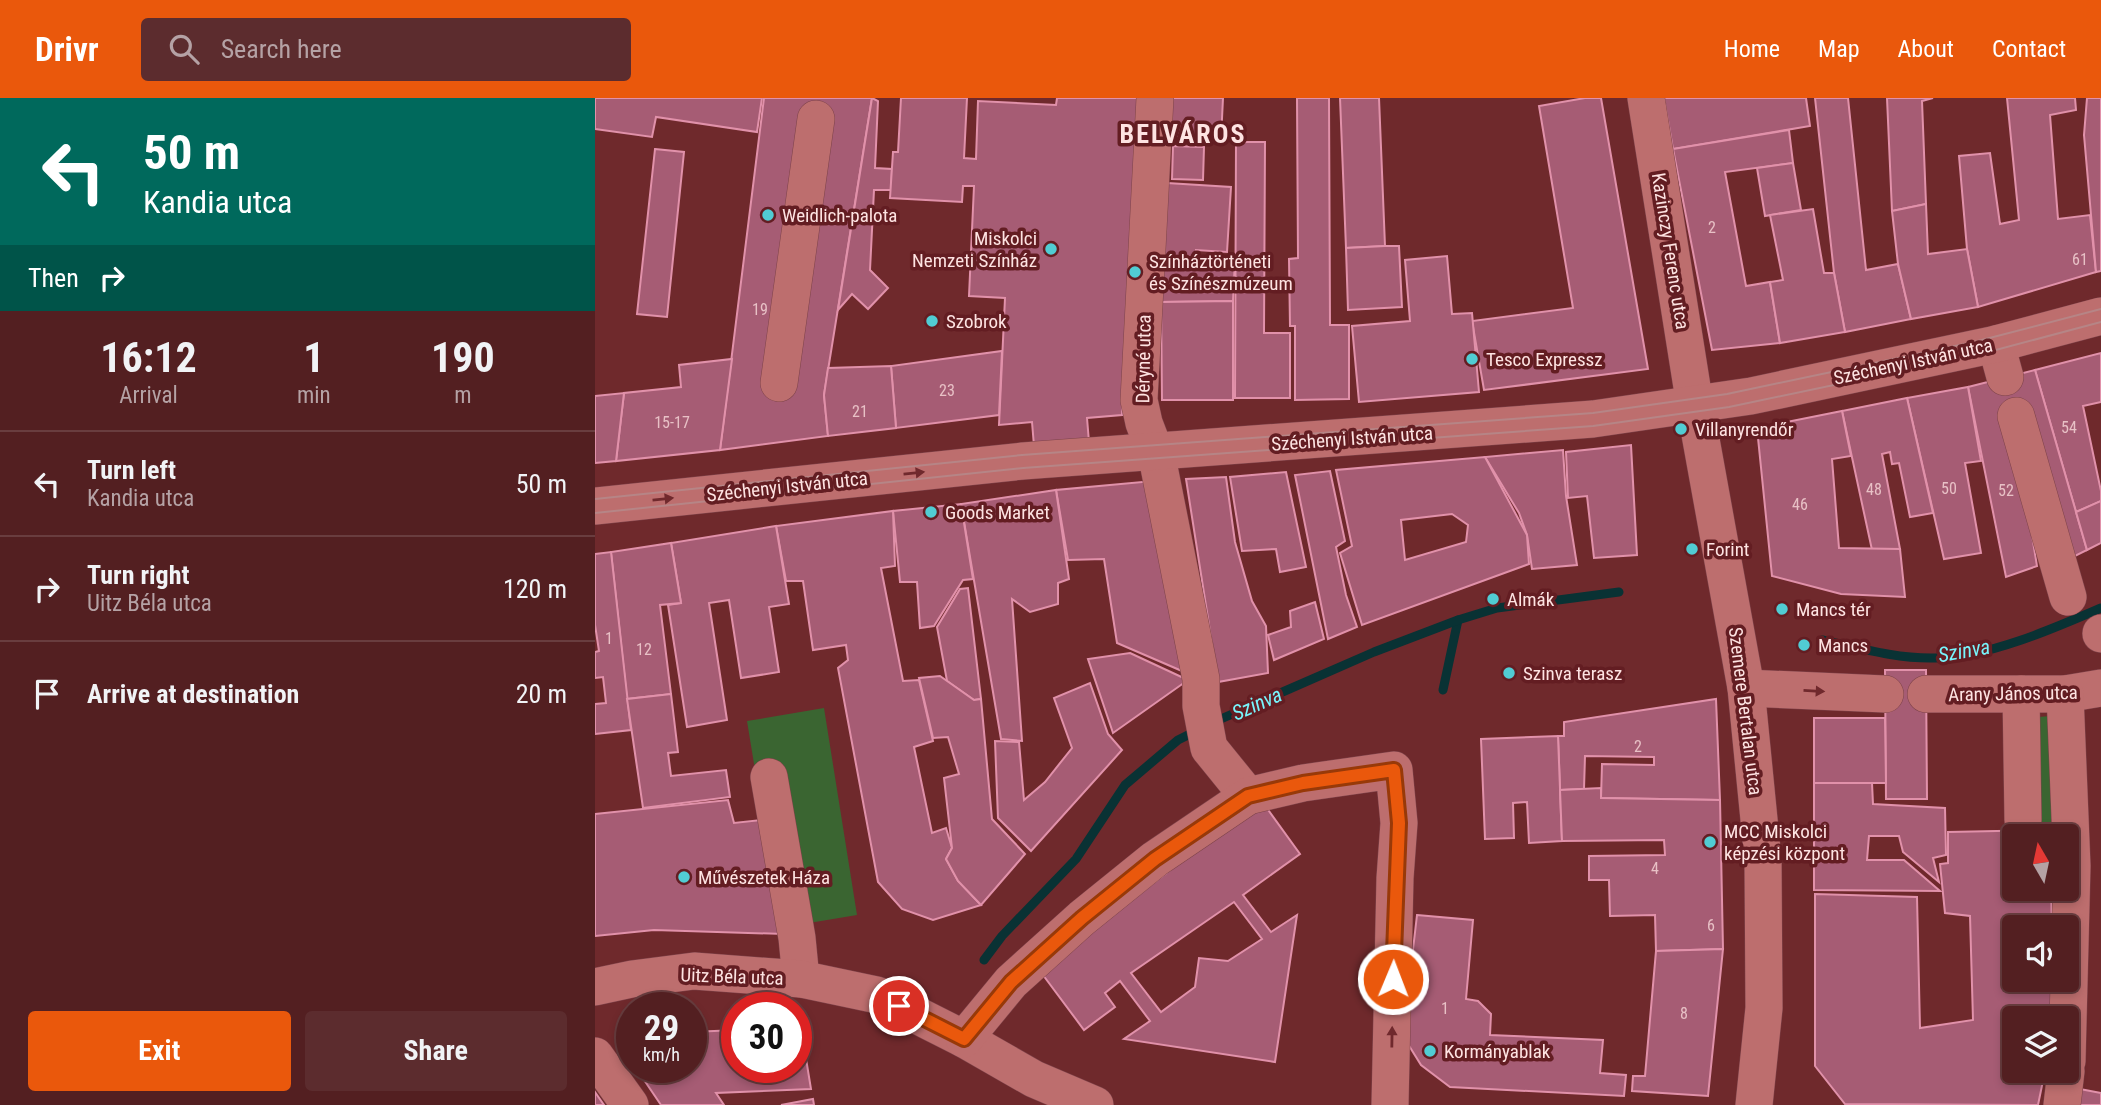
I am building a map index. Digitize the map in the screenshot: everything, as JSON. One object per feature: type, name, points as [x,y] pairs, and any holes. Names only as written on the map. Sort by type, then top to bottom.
[{"type":"street","name":"Déryné utca","points":[[1155,98],[1139,400],[1144,423],[1155,451],[1201,679],[1202,711],[1209,748],[1248,796]]},
{"type":"street","name":"Kazinczy Ferenc utca","points":[[1646,98],[1695,405]]},
{"type":"street","points":[[779,383],[816,119]]},
{"type":"street","name":"Széchenyi István utca","points":[[595,506],[1023,461],[1593,419],[2000,361],[2101,316]]},
{"type":"street","name":"Szemere Bertalan utca","points":[[1695,405],[1746,688],[1763,860],[1764,1008],[1754,1105]]},
{"type":"street","points":[[2016,416],[2068,597]]},
{"type":"street","points":[[1746,688],[1885,694]]},
{"type":"street","name":"Arany János utca","points":[[1926,694],[2065,694],[2101,688]]},
{"type":"street","points":[[2021,694],[2023,820]]},
{"type":"street","points":[[2065,694],[2072,866],[2068,1006]]},
{"type":"street","points":[[964,1039],[1011,982],[1082,918],[1155,859],[1248,796],[1303,783],[1394,770],[1399,823],[1395,878],[1390,1105]]},
{"type":"street","points":[[769,777],[797,938],[801,979]]},
{"type":"street","name":"Uitz Béla utca","points":[[595,986],[694,971],[801,979],[877,995],[964,1039],[1034,1079],[1095,1105]]},
{"type":"street","points":[[595,1056],[630,1105]]},
{"type":"street","points":[[2062,1105],[2065,1083]]},
{"type":"green space","points":[[824,708],[857,915],[803,924],[756,776],[747,721]]},
{"type":"green space","points":[[2051,716],[2056,824],[2031,824],[2025,718]]},
{"type":"building","points":[[595,98],[762,98],[757,132],[656,117],[652,137],[595,129]]},
{"type":"building","name":"Weidlich-palota","points":[[764,98],[872,98],[824,395],[828,436],[720,450]]},
{"type":"building","points":[[872,98],[878,101],[875,168],[892,169],[891,190],[874,190],[870,270],[888,288],[868,309],[852,294],[838,310]]},
{"type":"building","name":"Miskolci Nemzeti Színház","points":[[901,98],[967,98],[964,158],[976,159],[978,101],[1056,105],[1057,98],[1138,98],[1122,415],[1087,418],[1089,442],[1034,446],[1032,422],[999,425],[1005,298],[969,296],[974,186],[963,186],[962,202],[890,198],[893,152],[898,152]]},
{"type":"building","points":[[1170,98],[1223,98],[1221,139],[1169,136]]},
{"type":"building","points":[[1297,98],[1329,98],[1330,325],[1349,325],[1349,399],[1295,400],[1295,326],[1290,326],[1289,259],[1298,258]]},
{"type":"building","points":[[1340,98],[1379,98],[1385,246],[1346,248]]},
{"type":"building","points":[[1601,98],[1648,369],[1484,390],[1472,321],[1573,308],[1539,106]]},
{"type":"building","points":[[1664,98],[1806,98],[1810,126],[1673,149]]},
{"type":"building","points":[[1815,98],[1848,98],[1866,270],[1898,264],[1911,319],[1845,332],[1834,273]]},
{"type":"building","points":[[1887,98],[1933,98],[1922,101],[1926,204],[1892,211]]},
{"type":"building","points":[[2007,98],[2075,98],[2076,110],[2050,115],[2058,219],[2090,215],[2096,272],[1978,307],[1967,249],[1959,156],[1990,153],[2000,224],[2019,220]]},
{"type":"building","points":[[2087,98],[2101,98],[2101,271],[2096,272],[2084,135]]},
{"type":"building","points":[[1789,130],[1793,163],[1725,172],[1746,286],[1770,282],[1780,343],[1712,350],[1673,149]]},
{"type":"building","points":[[1236,142],[1265,142],[1264,333],[1290,333],[1290,398],[1235,398]]},
{"type":"building","points":[[1173,146],[1204,147],[1203,180],[1172,179]]},
{"type":"building","points":[[655,149],[684,152],[667,317],[637,314]]},
{"type":"building","points":[[1793,163],[1801,210],[1765,216],[1757,168]]},
{"type":"building","points":[[1167,183],[1231,187],[1227,252],[1196,250],[1196,257],[1162,255]]},
{"type":"building","points":[[1926,204],[1928,254],[1967,249],[1978,307],[1911,319],[1898,264],[1892,211]]},
{"type":"building","points":[[1813,209],[1824,273],[1834,273],[1845,332],[1780,343],[1770,282],[1783,280],[1770,215]]},
{"type":"building","points":[[1399,246],[1402,307],[1348,310],[1346,248]]},
{"type":"building","points":[[1162,255],[1235,260],[1233,301],[1161,302]]},
{"type":"building","points":[[1447,256],[1452,314],[1472,313],[1479,392],[1359,402],[1352,326],[1410,321],[1405,260]]},
{"type":"building","points":[[1233,301],[1233,400],[1162,400],[1161,302]]},
{"type":"building","points":[[1002,351],[999,415],[896,428],[891,366]]},
{"type":"building","points":[[2101,353],[2101,402],[2083,406],[2101,501],[2076,512],[2035,370]]},
{"type":"building","points":[[732,359],[720,450],[616,461],[624,393],[681,387],[679,365]]},
{"type":"building","points":[[891,366],[896,428],[828,436],[824,395],[828,368]]},
{"type":"building","points":[[2035,370],[2087,550],[2069,559],[2021,468],[2037,566],[2006,577],[1968,387]]},
{"type":"building","points":[[1968,387],[1981,461],[1965,463],[1981,553],[1944,559],[1907,398]]},
{"type":"building","points":[[624,393],[616,461],[595,463],[595,396]]},
{"type":"building","points":[[1907,398],[1933,513],[1910,517],[1899,463],[1892,464],[1890,452],[1882,454],[1900,549],[1872,550],[1842,411]]},
{"type":"building","points":[[1842,411],[1851,456],[1832,459],[1839,548],[1900,549],[1905,597],[1841,594],[1772,576],[1757,428]]},
{"type":"building","points":[[1631,445],[1637,555],[1594,558],[1587,496],[1568,498],[1566,452]]},
{"type":"building","points":[[1563,450],[1566,496],[1577,565],[1532,569],[1527,535],[1519,513],[1485,457]]},
{"type":"building","points":[[1485,457],[1527,535],[1529,564],[1362,625],[1340,553],[1352,546],[1336,470]],"holes":[[[1452,514],[1468,525],[1466,542],[1405,560],[1401,520]]]},
{"type":"building","points":[[1330,471],[1345,541],[1336,547],[1346,595],[1357,627],[1328,639],[1295,475]]},
{"type":"building","points":[[1286,472],[1306,567],[1280,572],[1276,549],[1242,551],[1230,477]]},
{"type":"building","points":[[1226,477],[1235,542],[1252,601],[1266,626],[1268,673],[1218,682],[1186,479]]},
{"type":"building","points":[[1153,481],[1182,671],[1117,643],[1104,559],[1068,560],[1056,490]]},
{"type":"building","points":[[1056,490],[1069,579],[1058,583],[1058,604],[1030,612],[1012,599],[1022,741],[1001,739],[961,504]]},
{"type":"building","points":[[2101,501],[2101,543],[2087,550],[2076,512]]},
{"type":"building","points":[[961,504],[973,579],[963,580],[934,626],[920,628],[917,582],[900,582],[893,511]]},
{"type":"building","points":[[893,511],[895,566],[881,568],[903,681],[919,680],[933,741],[914,747],[932,833],[946,828],[952,848],[946,859],[958,881],[981,905],[933,920],[902,909],[878,882],[838,668],[848,660],[846,645],[813,650],[803,581],[786,581],[776,526]]},
{"type":"building","points":[[776,526],[789,604],[769,607],[779,672],[741,678],[729,600],[709,603],[727,720],[687,727],[668,605],[681,603],[671,543]]},
{"type":"building","points":[[671,543],[681,603],[660,605],[671,694],[627,699],[611,552]]},
{"type":"building","points":[[611,552],[631,730],[595,734],[595,704],[606,703],[603,677],[595,678],[595,652],[599,651],[595,625],[595,554]]},
{"type":"building","points":[[968,588],[981,699],[974,700],[947,681],[937,627],[960,589]]},
{"type":"building","points":[[1315,602],[1324,639],[1274,660],[1268,635],[1291,627],[1290,611]]},
{"type":"building","points":[[1130,653],[1188,680],[1113,733],[1088,659]]},
{"type":"building","points":[[1885,670],[1926,670],[1927,799],[1886,799]]},
{"type":"building","points":[[940,676],[974,700],[981,699],[992,819],[1025,854],[981,905],[958,881],[946,859],[952,848],[944,778],[959,774],[948,737],[933,738],[919,678]]},
{"type":"building","points":[[1090,683],[1108,734],[1122,750],[1031,851],[998,818],[995,741],[1019,742],[1024,800],[1045,782],[1072,748],[1054,698]]},
{"type":"building","points":[[671,694],[678,752],[668,753],[671,776],[726,770],[730,797],[643,808],[627,699]]},
{"type":"building","points":[[1716,699],[1720,800],[1601,798],[1602,764],[1654,765],[1654,757],[1585,756],[1584,789],[1560,790],[1558,736],[1564,736],[1564,722]]},
{"type":"building","points":[[1814,718],[1885,718],[1886,783],[1814,783]]},
{"type":"building","points":[[1558,736],[1562,841],[1529,843],[1527,802],[1513,803],[1514,838],[1485,839],[1481,739]]},
{"type":"building","points":[[1814,783],[1872,783],[1873,804],[1945,808],[1946,855],[1933,858],[1939,882],[1903,852],[1899,836],[1869,836],[1867,860],[1904,860],[1940,891],[1814,890]]},
{"type":"building","points":[[1601,788],[1601,798],[1720,800],[1723,949],[1656,951],[1655,915],[1610,916],[1609,880],[1589,880],[1589,856],[1665,855],[1664,840],[1562,841],[1560,790]]},
{"type":"building","name":"Művészetek Háza","points":[[728,800],[734,823],[761,820],[784,934],[654,930],[595,936],[595,814]]},
{"type":"building","points":[[1261,800],[1300,854],[1243,895],[1271,932],[1297,915],[1275,1062],[1124,1039],[1150,1021],[1120,981],[1105,993],[1115,1007],[1084,1030],[1040,971]],"holes":[[[1234,902],[1262,939],[1228,961],[1199,958],[1195,987],[1161,1012],[1131,973]]]},
{"type":"building","points":[[2002,831],[2002,901],[2051,901],[2052,915],[2002,915],[2002,992],[2054,992],[2055,1006],[2002,1006],[2002,1083],[2043,1083],[2038,1105],[1845,1104],[1815,1066],[1815,894],[1917,897],[1920,1028],[1973,1020],[1970,916],[1945,913],[1940,864],[1948,863],[1948,832]]},
{"type":"building","points":[[1417,915],[1473,920],[1466,999],[1478,1001],[1491,1014],[1490,1035],[1603,1040],[1600,1073],[1626,1075],[1624,1096],[1450,1087],[1421,1065],[1403,1036]]},
{"type":"building","points":[[1723,949],[1708,1096],[1632,1091],[1633,1076],[1645,1076],[1656,951]]},
{"type":"building","points":[[707,1031],[721,1031],[721,1083],[810,1083],[811,1089],[716,1093],[724,1105],[661,1105],[646,1083],[707,1083]]},
{"type":"building","points":[[2080,1089],[2101,1093],[2101,1105],[2077,1105]]},
{"type":"building","points":[[595,1092],[604,1105],[595,1105]]},
{"type":"building","points":[[813,1099],[814,1105],[781,1105]]},
{"type":"waterway","name":"Szinva","points":[[1214,722],[1374,652],[1458,620],[1497,608],[1619,592]]},
{"type":"waterway","name":"Szinva","points":[[1822,640],[1907,657],[1955,657],[2020,640],[2101,608]]},
{"type":"waterway","points":[[1443,690],[1458,620]]},
{"type":"waterway","name":"Szinva","points":[[984,960],[1002,936],[1076,859],[1125,785],[1178,740],[1198,730]]},
{"type":"tram line","points":[[595,499],[1022,455],[1593,413],[1727,394],[1974,342],[2101,309]]},
{"type":"tram line","points":[[595,513],[1023,468],[1593,426],[1729,407],[1977,355],[2101,322]]},
{"type":"place","name":"Weidlich-palota","points":[[768,215]]},
{"type":"place","name":"Miskolci Nemzeti Színház","points":[[1051,249]]},
{"type":"place","name":"Színháztörténeti és Színészmúzeum","points":[[1135,272]]},
{"type":"place","name":"Szobrok","points":[[932,321]]},
{"type":"place","name":"Tesco Expressz","points":[[1472,359]]},
{"type":"place","name":"Villanyrendőr","points":[[1681,429]]},
{"type":"place","name":"Goods Market","points":[[931,512]]},
{"type":"place","name":"Forint","points":[[1692,549]]},
{"type":"place","name":"Almák","points":[[1493,599]]},
{"type":"place","name":"Mancs tér","points":[[1782,609]]},
{"type":"place","name":"Mancs","points":[[1804,645]]},
{"type":"place","name":"Szinva terasz","points":[[1509,673]]},
{"type":"place","name":"MCC Miskolci képzési központ","points":[[1710,842]]},
{"type":"place","name":"Művészetek Háza","points":[[684,877]]},
{"type":"place","name":"Kormányablak","points":[[1430,1051]]},
{"type":"district","name":"BELVÁROS","points":[[1183,134]]},
{"type":"route","points":[[899,1006],[964,1039],[1011,982],[1100,902],[1155,859],[1248,796],[1303,783],[1394,770],[1399,823],[1393,979]]}]
